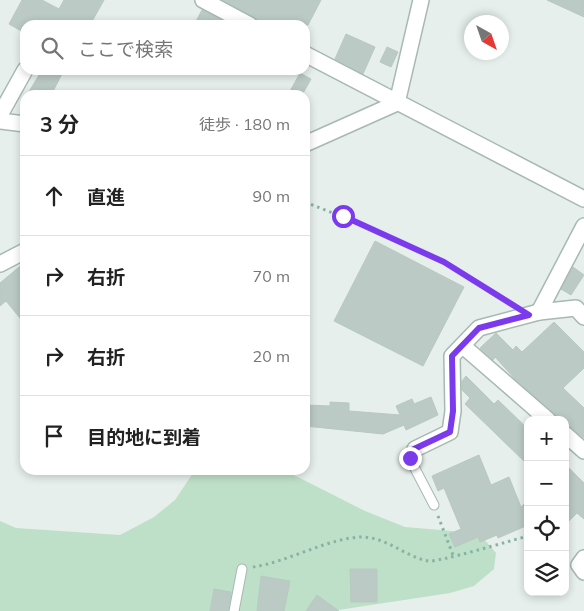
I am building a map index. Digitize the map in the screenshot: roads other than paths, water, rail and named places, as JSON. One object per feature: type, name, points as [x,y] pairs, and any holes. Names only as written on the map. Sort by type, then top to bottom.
[{"type":"street","points":[[203,0],[241,20]]},
{"type":"street","points":[[397,103],[421,0]]},
{"type":"street","points":[[310,57],[583,197]]},
{"type":"street","points":[[0,114],[22,75]]},
{"type":"street","points":[[310,142],[397,103]]},
{"type":"street","points":[[0,121],[20,123]]},
{"type":"street","points":[[534,313],[584,226]]},
{"type":"street","points":[[0,264],[20,254]]},
{"type":"street","points":[[414,449],[450,432],[453,411],[452,356],[479,328],[534,313],[576,308],[584,318]]},
{"type":"street","points":[[463,346],[543,416]]},
{"type":"street","points":[[569,438],[584,451]]},
{"type":"street","points":[[584,558],[579,565],[584,572]]},
{"type":"lane","points":[[414,449],[410,458],[434,505]]},
{"type":"lane","points":[[234,611],[242,569]]}]
